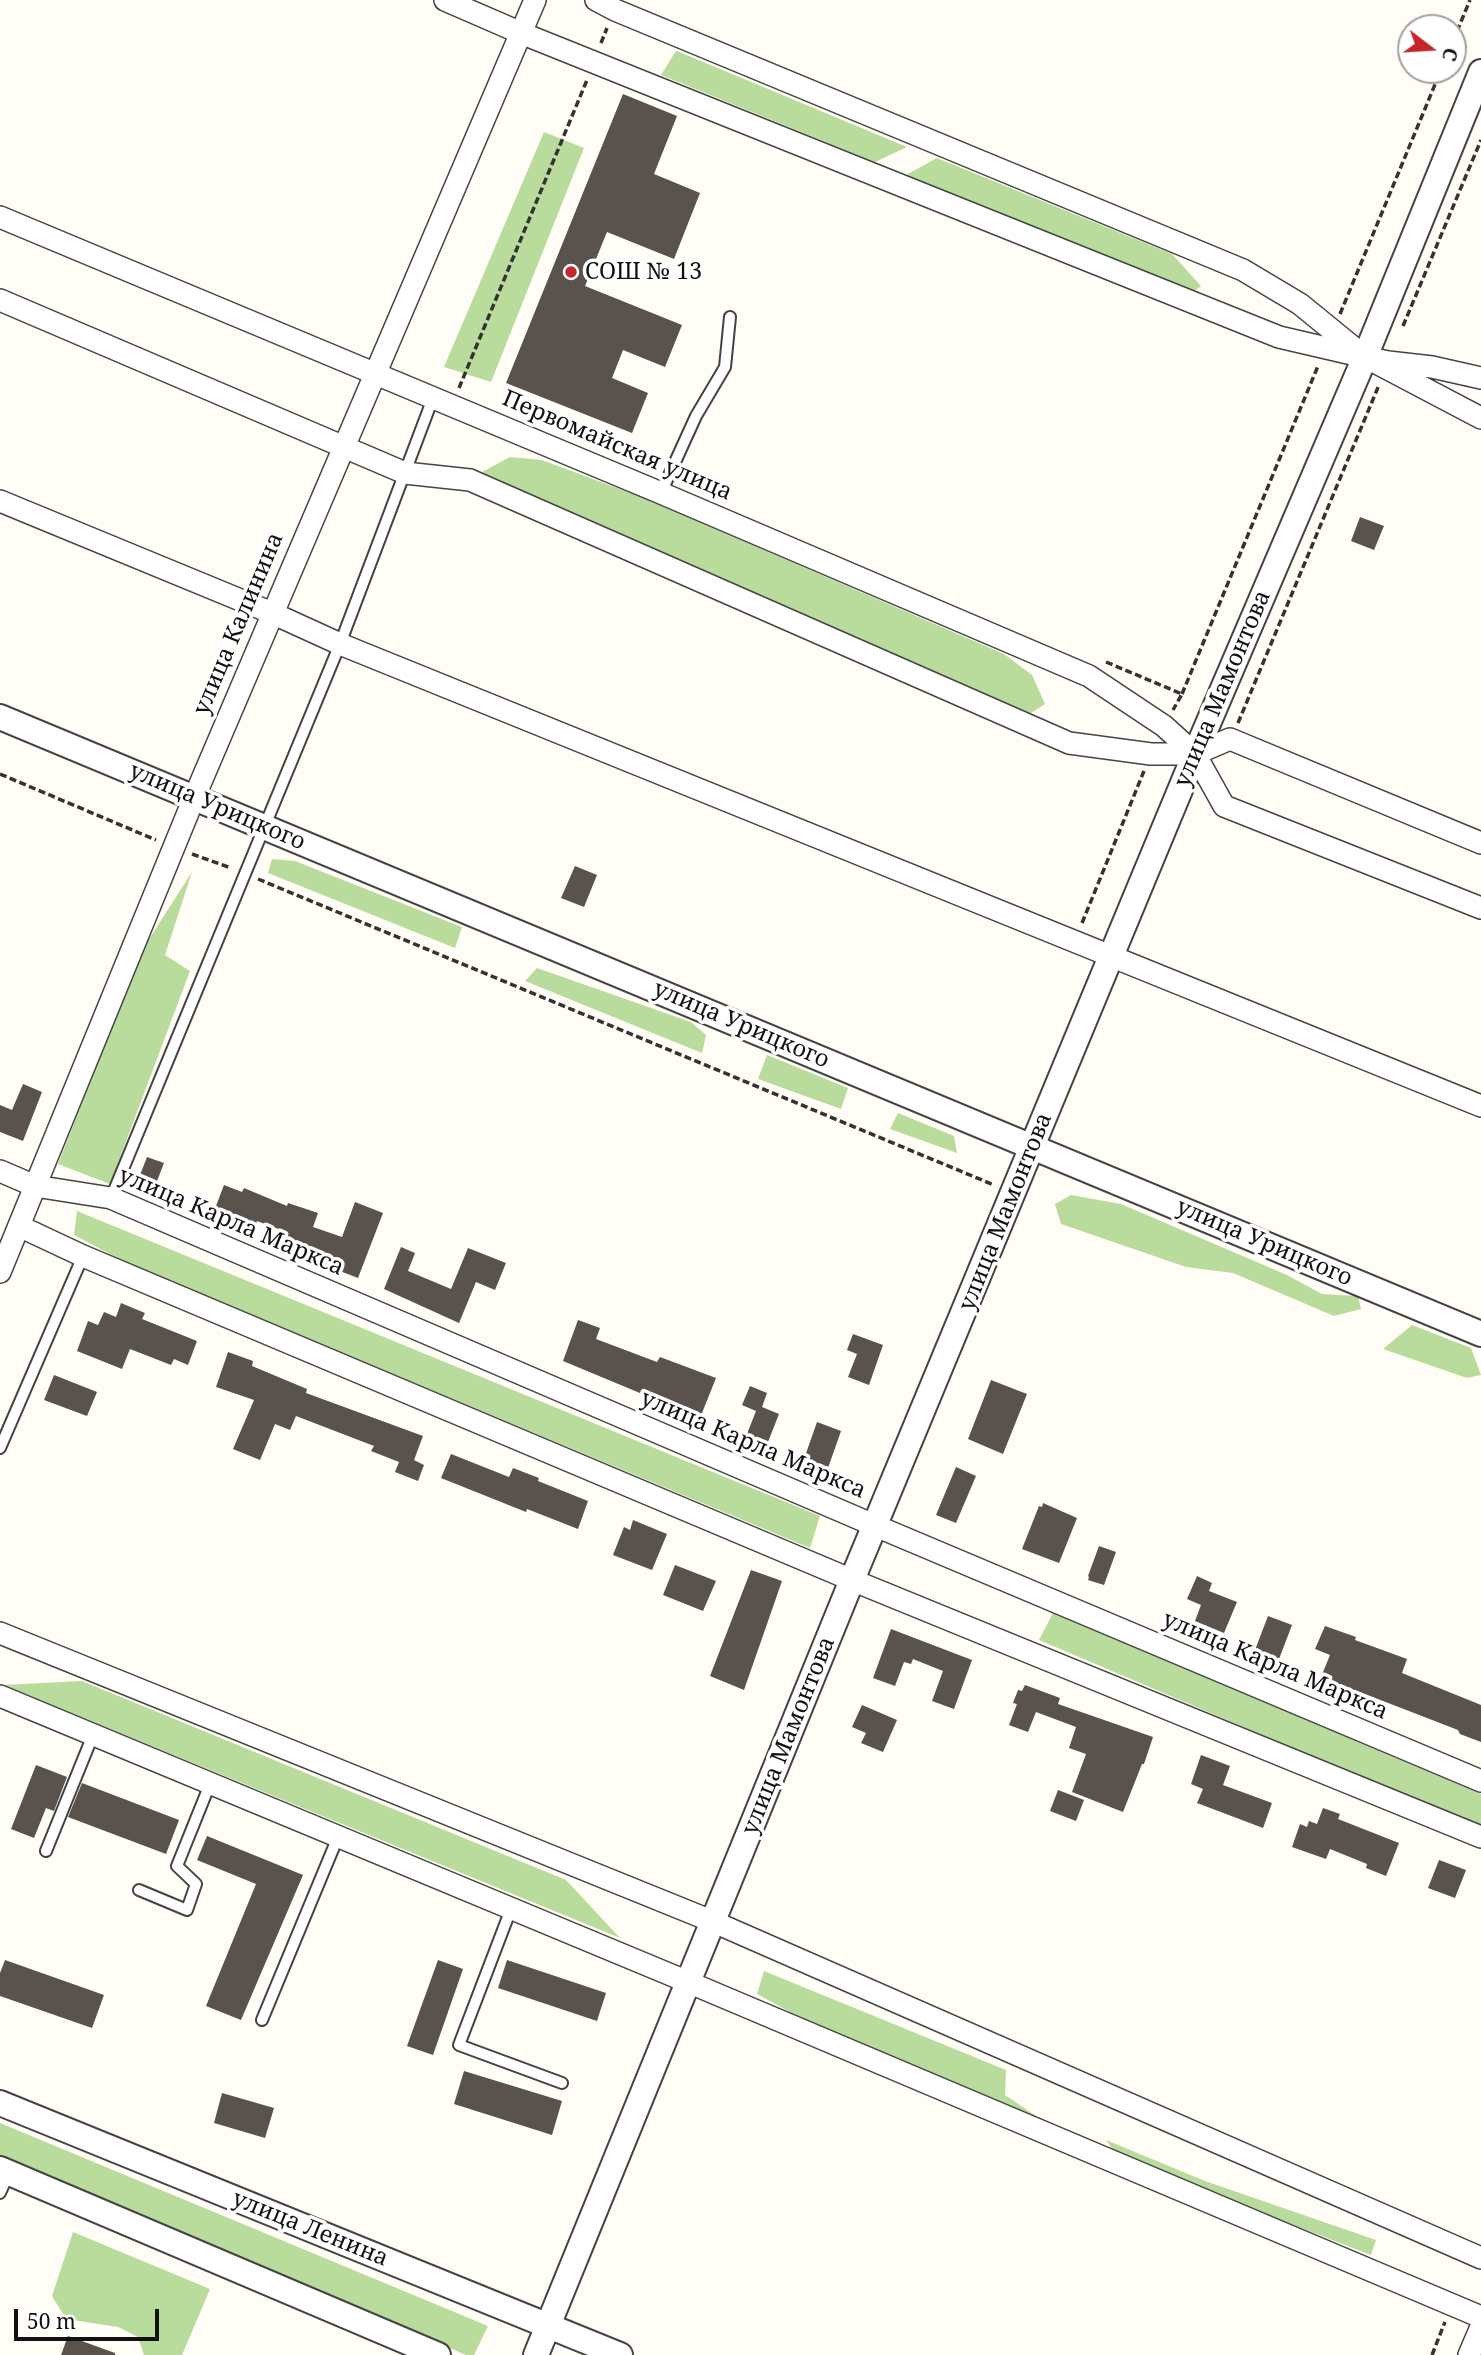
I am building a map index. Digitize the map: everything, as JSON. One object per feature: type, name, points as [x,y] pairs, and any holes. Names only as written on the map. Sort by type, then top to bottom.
[{"type":"street","points":[[445,0],[521,33],[1279,337],[1330,339],[1380,362],[1481,418]]},
{"type":"street","name":"улица Калинина","points":[[0,1272],[194,798],[535,0]]},
{"type":"street","points":[[596,0],[1243,270],[1300,304],[1330,339]]},
{"type":"street","name":"улица Мамонтова","points":[[536,2355],[852,1580],[1195,754],[1380,362],[1481,72]]},
{"type":"street","name":"Первомайская улица","points":[[0,217],[661,493],[1090,676],[1164,726],[1195,754],[1224,806],[1481,908]]},
{"type":"street","points":[[0,300],[405,472],[470,480],[1069,743],[1151,754],[1195,754],[1230,739],[1481,843]]},
{"type":"street","points":[[1380,362],[1432,367],[1481,378]]},
{"type":"street","points":[[0,501],[272,613],[340,644],[1481,1106]]},
{"type":"street","name":"улица Урицкого","points":[[0,717],[1481,1334]]},
{"type":"street","name":"улица Карла Маркса","points":[[0,1171],[35,1186],[111,1198],[876,1526],[1481,1781]]},
{"type":"street","points":[[19,1226],[83,1256],[852,1580],[1481,1837]]},
{"type":"street","points":[[0,1633],[714,1922],[1481,2258]]},
{"type":"street","points":[[0,1696],[688,1982],[1481,2317]]},
{"type":"street","name":"улица Ленина","points":[[0,2103],[621,2355]]},
{"type":"street","points":[[3,2178],[438,2355]]},
{"type":"street","points":[[1469,2355],[1481,2327]]},
{"type":"lane","points":[[661,493],[696,416],[725,367],[730,317]]},
{"type":"lane","points":[[111,1198],[340,644],[430,406]]},
{"type":"lane","points":[[0,1448],[83,1256]]},
{"type":"lane","points":[[46,1851],[93,1735]]},
{"type":"lane","points":[[139,1890],[187,1910],[196,1884],[177,1866],[211,1784]]},
{"type":"lane","points":[[262,2020],[338,1837]]},
{"type":"lane","points":[[511,1909],[459,2045],[562,2083]]},
{"type":"path","points":[[459,388],[615,10]]},
{"type":"path","points":[[1182,694],[1435,84]]},
{"type":"path","points":[[1230,739],[1278,630],[1380,362],[1481,140]]},
{"type":"path","points":[[0,774],[1014,1193]]},
{"type":"green space","points":[[676,51],[907,147],[875,162],[661,75]]},
{"type":"green space","points":[[544,132],[584,148],[491,382],[444,367]]},
{"type":"green space","points":[[937,158],[1172,254],[1201,286],[1188,296],[904,176]]},
{"type":"green space","points":[[510,457],[542,460],[641,497],[1004,654],[1032,675],[1045,704],[1026,716],[499,492],[482,472]]},
{"type":"green space","points":[[272,859],[295,861],[462,927],[455,948],[268,873]]},
{"type":"green space","points":[[192,872],[165,955],[190,971],[110,1184],[58,1164],[142,950]]},
{"type":"green space","points":[[537,968],[691,1022],[706,1035],[702,1053],[525,981]]},
{"type":"green space","points":[[767,1055],[848,1088],[841,1109],[758,1079]]},
{"type":"green space","points":[[898,1113],[954,1136],[957,1153],[890,1129]]},
{"type":"green space","points":[[1071,1195],[1121,1204],[1287,1275],[1322,1294],[1358,1296],[1361,1309],[1334,1316],[1233,1273],[1186,1267],[1061,1224],[1055,1204]]},
{"type":"green space","points":[[77,1211],[820,1516],[810,1548],[127,1263],[74,1235]]},
{"type":"green space","points":[[1412,1325],[1471,1348],[1481,1375],[1467,1378],[1383,1349]]},
{"type":"green space","points":[[1053,1613],[1270,1696],[1362,1744],[1481,1794],[1481,1828],[1039,1640]]},
{"type":"green space","points":[[82,1681],[566,1880],[620,1938],[3,1685]]},
{"type":"green space","points":[[764,1971],[1006,2070],[1005,2095],[1045,2122],[821,2029],[757,1994]]},
{"type":"green space","points":[[0,2123],[488,2326],[474,2355],[466,2355],[0,2158]]},
{"type":"green space","points":[[1106,2140],[1205,2181],[1376,2240],[1371,2255],[1118,2157]]},
{"type":"green space","points":[[73,2232],[210,2289],[182,2355],[144,2355],[138,2337],[118,2327],[66,2319],[52,2296]]},
{"type":"building","name":"СОШ № 13","points":[[623,94],[677,116],[654,174],[700,193],[674,259],[607,232],[585,286],[682,325],[665,367],[623,350],[612,378],[648,393],[632,433],[506,383]]},
{"type":"building","points":[[1360,517],[1384,526],[1374,550],[1351,541]]},
{"type":"building","points":[[575,866],[597,875],[584,907],[561,898]]},
{"type":"building","points":[[23,1084],[42,1092],[23,1141],[0,1132],[0,1105],[12,1110]]},
{"type":"building","points":[[147,1157],[164,1163],[152,1194],[135,1188]]},
{"type":"building","points":[[224,1185],[242,1192],[244,1188],[287,1206],[288,1203],[318,1213],[313,1227],[342,1237],[355,1202],[383,1213],[358,1278],[282,1246],[287,1232],[257,1221],[252,1234],[211,1219]]},
{"type":"building","points":[[401,1247],[415,1253],[408,1271],[451,1289],[468,1248],[506,1263],[495,1290],[476,1282],[459,1323],[384,1289]]},
{"type":"building","points":[[121,1303],[145,1313],[142,1319],[197,1341],[188,1365],[174,1359],[171,1365],[130,1349],[122,1369],[77,1351],[88,1321],[98,1325],[104,1312],[116,1317]]},
{"type":"building","points":[[578,1320],[600,1328],[596,1339],[657,1362],[660,1357],[716,1378],[700,1418],[563,1361]]},
{"type":"building","points":[[853,1334],[883,1345],[869,1385],[848,1377],[857,1354],[847,1350]]},
{"type":"building","points":[[228,1352],[253,1361],[252,1366],[307,1389],[306,1393],[423,1436],[414,1460],[424,1465],[418,1481],[395,1472],[399,1462],[371,1451],[374,1446],[296,1416],[290,1430],[275,1424],[260,1460],[233,1449],[254,1400],[216,1387]]},
{"type":"building","points":[[54,1375],[97,1392],[87,1416],[44,1400]]},
{"type":"building","points":[[991,1380],[1027,1394],[1003,1454],[968,1439]]},
{"type":"building","points":[[750,1386],[767,1393],[762,1407],[779,1414],[766,1447],[745,1439],[756,1411],[742,1405]]},
{"type":"building","points":[[817,1422],[841,1431],[828,1468],[804,1459]]},
{"type":"building","points":[[451,1454],[509,1477],[513,1468],[588,1501],[578,1529],[527,1509],[526,1512],[441,1478]]},
{"type":"building","points":[[956,1467],[976,1476],[956,1523],[936,1515]]},
{"type":"building","points":[[1043,1503],[1077,1518],[1059,1563],[1022,1549],[1039,1506],[1042,1507]]},
{"type":"building","points":[[633,1520],[667,1534],[652,1570],[613,1555],[624,1527],[630,1530]]},
{"type":"building","points":[[1099,1546],[1116,1552],[1104,1585],[1088,1580]]},
{"type":"building","points":[[675,1565],[716,1581],[703,1611],[663,1595]]},
{"type":"building","points":[[751,1570],[782,1581],[744,1690],[710,1676]]},
{"type":"building","points":[[1197,1576],[1212,1583],[1209,1591],[1237,1602],[1224,1633],[1195,1621],[1201,1605],[1187,1599]]},
{"type":"building","points":[[1268,1616],[1292,1625],[1279,1659],[1255,1650]]},
{"type":"building","points":[[1325,1626],[1407,1659],[1402,1673],[1481,1705],[1481,1742],[1460,1734],[1458,1730],[1321,1677],[1330,1655],[1315,1649]]},
{"type":"building","points":[[891,1629],[972,1660],[954,1709],[932,1701],[943,1671],[913,1659],[911,1664],[904,1662],[895,1686],[873,1678]]},
{"type":"building","points":[[1025,1685],[1060,1698],[1058,1704],[1153,1737],[1123,1812],[1072,1792],[1086,1754],[1069,1748],[1076,1727],[1036,1712],[1028,1732],[1009,1725],[1017,1704],[1013,1703],[1018,1690],[1022,1691]]},
{"type":"building","points":[[862,1705],[897,1720],[883,1752],[861,1743],[866,1733],[852,1727]]},
{"type":"building","points":[[1201,1755],[1230,1766],[1223,1785],[1272,1803],[1263,1828],[1197,1803],[1203,1789],[1191,1784]]},
{"type":"building","points":[[36,1765],[67,1777],[54,1811],[46,1808],[34,1838],[11,1829]]},
{"type":"building","points":[[82,1783],[179,1820],[166,1854],[68,1817]]},
{"type":"building","points":[[1058,1790],[1084,1800],[1076,1821],[1050,1811]]},
{"type":"building","points":[[1323,1808],[1340,1814],[1338,1819],[1399,1843],[1386,1876],[1366,1868],[1367,1864],[1330,1849],[1326,1859],[1292,1847],[1300,1824],[1307,1827],[1309,1821],[1317,1824]]},
{"type":"building","points":[[207,1836],[303,1875],[241,2020],[206,2006],[256,1884],[197,1860]]},
{"type":"building","points":[[1439,1860],[1466,1870],[1455,1898],[1428,1888]]},
{"type":"building","points":[[5,1960],[104,1995],[92,2028],[0,1996],[0,1973]]},
{"type":"building","points":[[438,1960],[463,1969],[433,2055],[407,2046]]},
{"type":"building","points":[[507,1960],[606,1993],[597,2021],[498,1988]]},
{"type":"building","points":[[464,2071],[562,2101],[552,2135],[454,2104]]},
{"type":"building","points":[[222,2093],[274,2108],[265,2138],[214,2123]]},
{"type":"building","points":[[68,2336],[115,2353],[115,2355],[61,2355]]},
{"type":"place","name":"СОШ № 13","points":[[571,272]]}]
